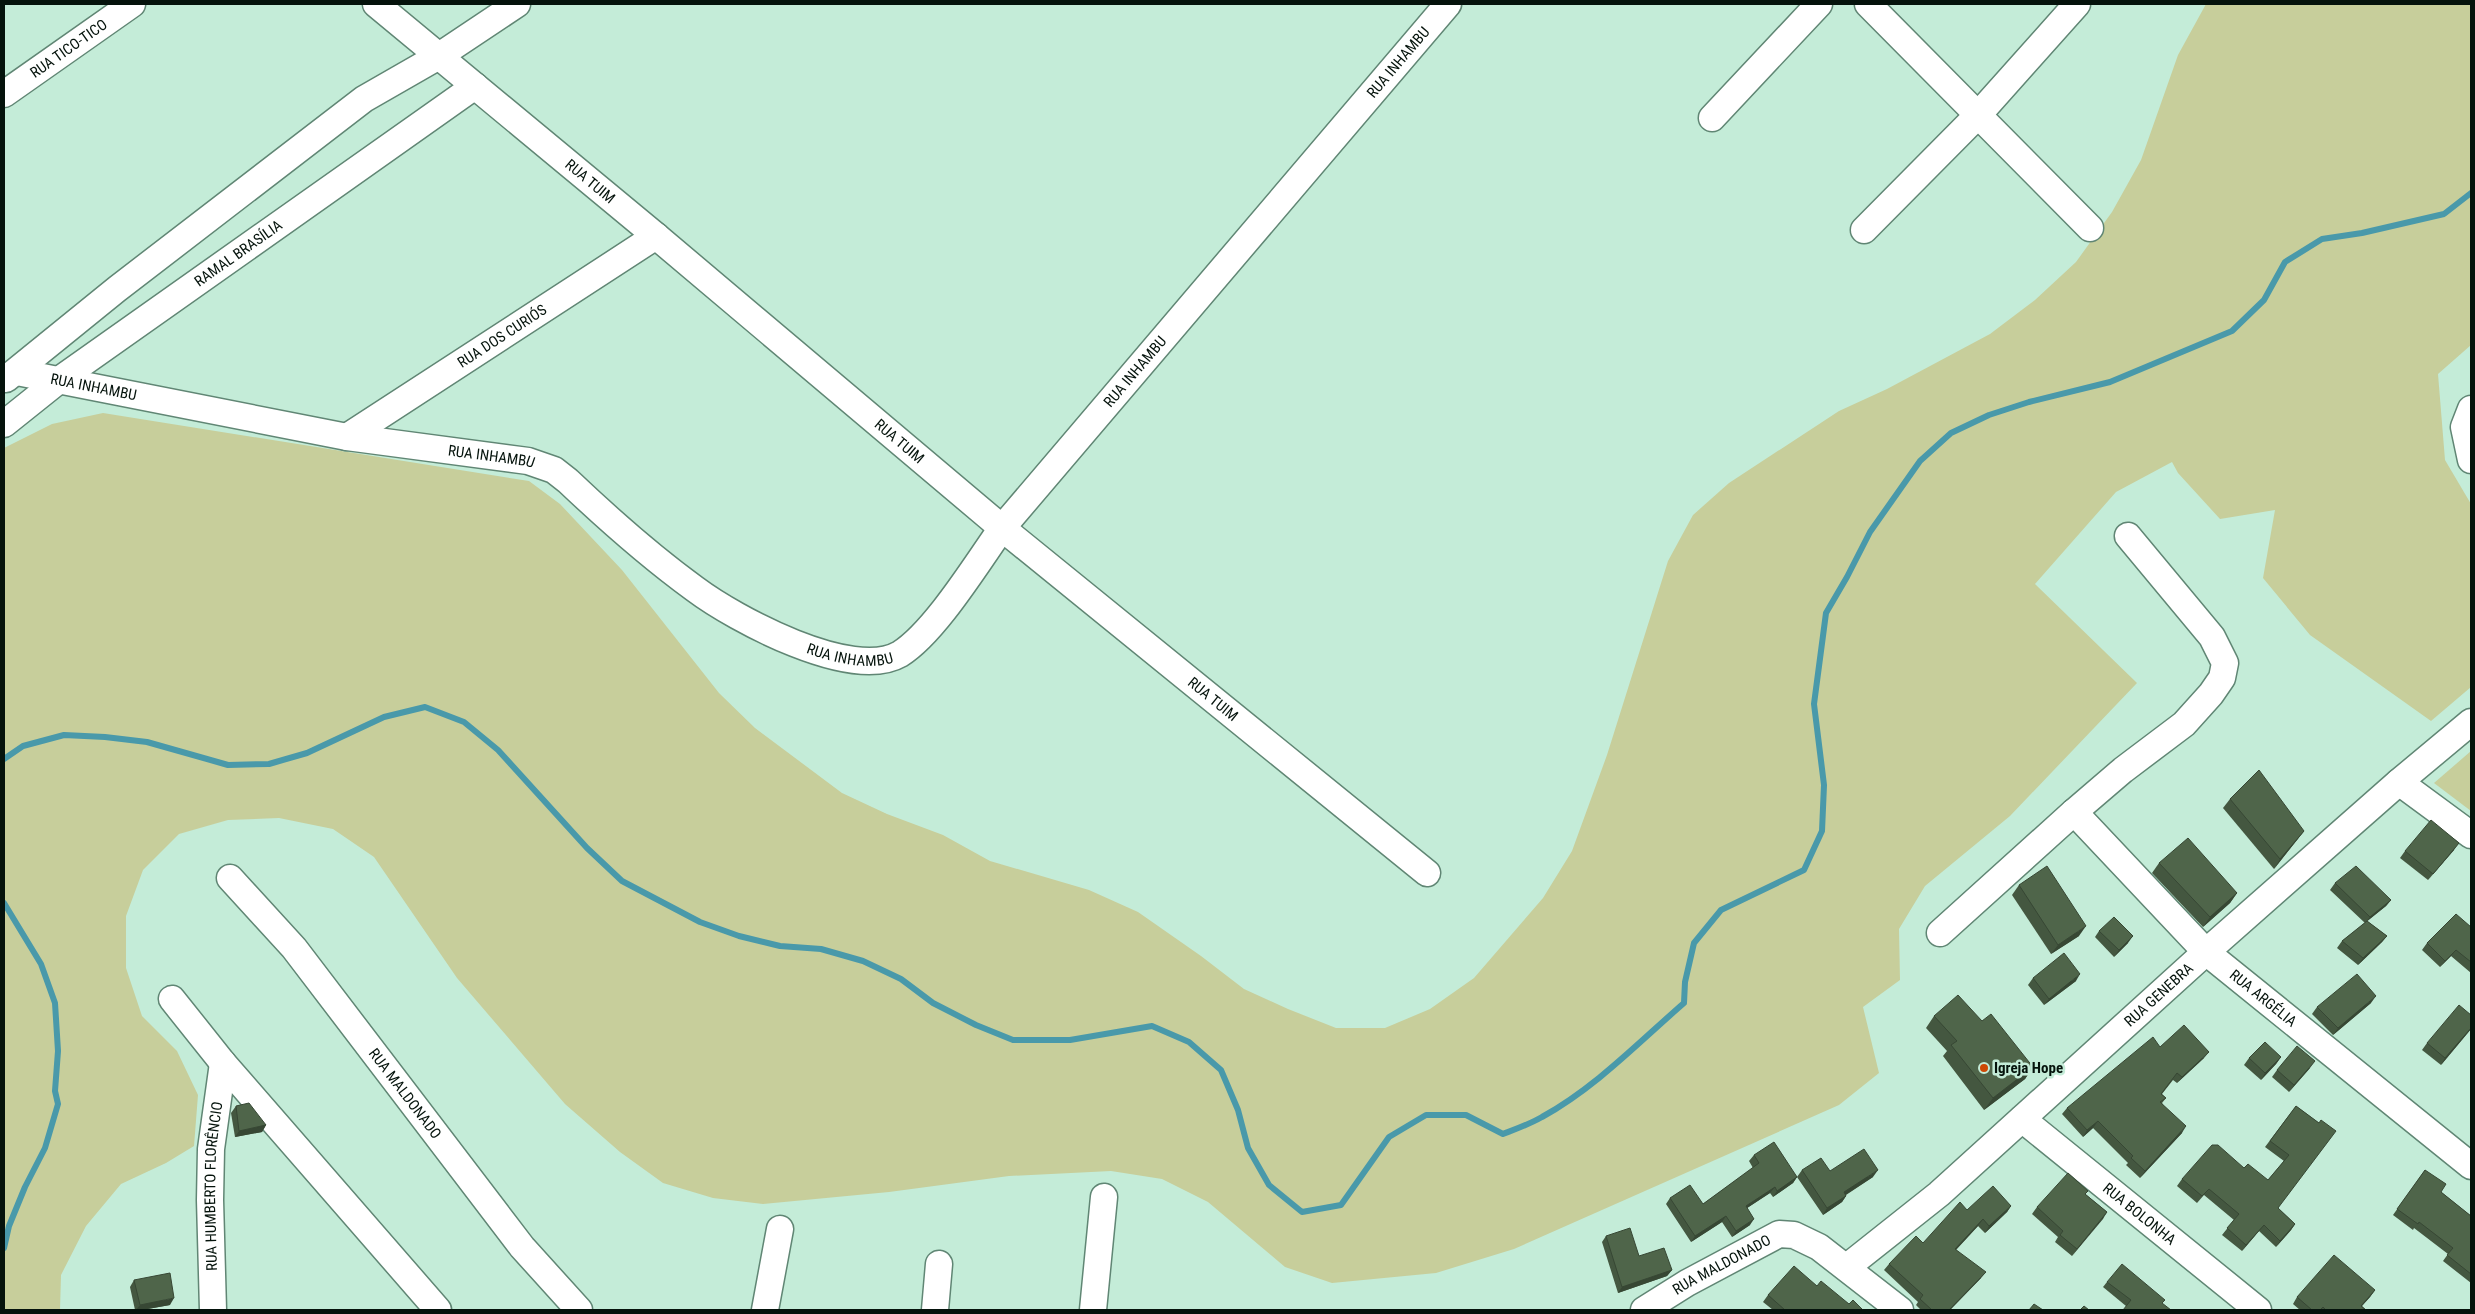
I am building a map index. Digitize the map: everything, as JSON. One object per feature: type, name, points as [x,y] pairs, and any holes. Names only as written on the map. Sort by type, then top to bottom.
[{"type":"street","name":"RUA TICO-TICO","points":[[4,94],[132,4]]},
{"type":"street","name":"RUA TUIM","points":[[376,4],[656,236],[1002,528],[1428,873]]},
{"type":"street","points":[[10,376],[117,289],[364,100],[439,56],[517,4]]},
{"type":"street","name":"RUA INHAMBU","points":[[10,376],[59,380],[347,437],[528,460],[554,470],[703,594],[764,630],[829,656],[873,662],[888,659],[913,644],[940,614],[1002,528],[1448,4]]},
{"type":"street","points":[[1712,118],[1819,4]]},
{"type":"street","points":[[1868,4],[2090,228]]},
{"type":"street","points":[[1864,230],[1978,115],[2077,4]]},
{"type":"street","name":"RAMAL BRASÍLIA","points":[[4,424],[59,380],[475,86]]},
{"type":"street","name":"RUA DOS CURIÓS","points":[[347,437],[656,236]]},
{"type":"street","points":[[2471,409],[2464,427],[2471,460]]},
{"type":"street","points":[[1940,933],[2123,770],[2184,724],[2211,694],[2222,678],[2225,663],[2212,637],[2128,536]]},
{"type":"street","name":"RUA GENEBRA","points":[[1846,1267],[1939,1194],[2206,952],[2399,782],[2471,722]]},
{"type":"street","points":[[2399,782],[2471,835]]},
{"type":"street","name":"RUA ARGÉLIA","points":[[2074,812],[2206,952],[2471,1166]]},
{"type":"street","name":"RUA MALDONADO","points":[[230,878],[294,948],[522,1248],[578,1310]]},
{"type":"street","points":[[172,999],[222,1063],[438,1310]]},
{"type":"street","name":"RUA HUMBERTO FLORÊNCIO","points":[[213,1310],[210,1200],[211,1149],[222,1063]]},
{"type":"street","name":"RUA BOLONHA","points":[[2022,1119],[2258,1310]]},
{"type":"street","points":[[1093,1310],[1104,1197]]},
{"type":"street","points":[[765,1310],[780,1228]]},
{"type":"street","name":"RUA MALDONADO","points":[[1644,1310],[1687,1283],[1778,1234],[1787,1233],[1809,1240],[1900,1310]]},
{"type":"street","points":[[935,1310],[939,1264]]},
{"type":"green space","points":[[2206,4],[2471,4],[2471,345],[2438,374],[2445,460],[2471,504],[2471,687],[2431,721],[2310,635],[2263,578],[2275,510],[2220,519],[2178,473],[2172,462],[2116,492],[2035,584],[2137,683],[2010,816],[1925,886],[1899,929],[1900,980],[1863,1007],[1879,1073],[1839,1105],[1514,1249],[1436,1273],[1332,1283],[1285,1267],[1208,1202],[1162,1179],[1111,1171],[1009,1176],[889,1192],[763,1204],[713,1198],[663,1183],[620,1152],[565,1104],[457,978],[374,857],[333,829],[279,818],[228,820],[179,834],[143,870],[126,916],[126,968],[142,1016],[177,1051],[198,1095],[194,1146],[166,1163],[121,1184],[86,1226],[61,1275],[60,1310],[4,1310],[4,448],[52,424],[103,413],[529,481],[560,504],[622,570],[719,693],[755,728],[842,793],[887,814],[943,835],[990,861],[1089,890],[1138,912],[1244,989],[1288,1009],[1336,1028],[1385,1028],[1430,1009],[1474,978],[1543,898],[1572,851],[1607,755],[1668,561],[1693,515],[1729,483],[1839,411],[1887,389],[1990,334],[2035,300],[2076,262],[2112,212],[2141,160],[2178,55]]},
{"type":"green space","points":[[2471,751],[2471,811],[2434,783]]},
{"type":"building","points":[[2259,770],[2304,831],[2280,859],[2230,799]]},
{"type":"building","points":[[2431,820],[2459,843],[2433,874],[2405,851]]},
{"type":"building","points":[[2188,838],[2237,893],[2210,917],[2159,863]]},
{"type":"building","points":[[2047,866],[2086,926],[2058,945],[2019,885]]},
{"type":"building","points":[[2356,866],[2391,900],[2370,917],[2335,883]]},
{"type":"building","points":[[2456,914],[2471,927],[2471,962],[2456,950],[2445,961],[2427,943]]},
{"type":"building","points":[[2114,917],[2133,936],[2119,950],[2099,931]]},
{"type":"building","points":[[2367,921],[2387,936],[2363,958],[2342,941]]},
{"type":"building","points":[[2064,953],[2080,974],[2049,999],[2033,978]]},
{"type":"building","points":[[2357,974],[2376,996],[2338,1028],[2317,1007]]},
{"type":"building","points":[[1958,995],[1982,1021],[1991,1014],[2033,1067],[1993,1098],[1951,1045],[1957,1041],[1934,1016]]},
{"type":"building","points":[[2459,1005],[2471,1015],[2471,1028],[2445,1058],[2427,1043]]},
{"type":"building","points":[[2184,1025],[2209,1052],[2182,1077],[2177,1073],[2161,1094],[2166,1098],[2160,1102],[2186,1126],[2145,1171],[2131,1158],[2133,1156],[2098,1121],[2087,1130],[2067,1108],[2153,1037],[2160,1047]]},
{"type":"building","points":[[2265,1042],[2281,1057],[2265,1073],[2249,1058]]},
{"type":"building","points":[[2297,1046],[2315,1061],[2294,1085],[2277,1070]]},
{"type":"building","points":[[249,1103],[266,1125],[239,1131],[236,1106]]},
{"type":"building","points":[[2296,1106],[2319,1123],[2321,1120],[2336,1131],[2278,1208],[2295,1224],[2280,1241],[2264,1225],[2246,1245],[2227,1228],[2239,1214],[2209,1189],[2202,1196],[2182,1179],[2212,1145],[2218,1145],[2244,1168],[2248,1164],[2268,1180],[2289,1155],[2270,1141]]},
{"type":"building","points":[[1774,1142],[1797,1177],[1777,1191],[1775,1187],[1746,1206],[1754,1219],[1736,1231],[1726,1216],[1695,1236],[1670,1198],[1690,1185],[1703,1204],[1759,1163],[1754,1155]]},
{"type":"building","points":[[1864,1149],[1878,1170],[1844,1192],[1846,1196],[1827,1208],[1802,1170],[1821,1158],[1830,1171]]},
{"type":"building","points":[[2425,1170],[2446,1184],[2441,1192],[2471,1216],[2471,1274],[2447,1255],[2453,1248],[2419,1222],[2418,1224],[2397,1209]]},
{"type":"building","points":[[2068,1173],[2088,1191],[2085,1194],[2107,1212],[2077,1249],[2060,1235],[2063,1231],[2037,1207]]},
{"type":"building","points":[[1993,1186],[2011,1206],[1989,1226],[1983,1219],[1955,1249],[1986,1272],[1949,1310],[1932,1310],[1920,1299],[1923,1295],[1889,1264],[1916,1236],[1923,1243],[1960,1202],[1967,1210]]},
{"type":"building","points":[[1630,1228],[1639,1256],[1664,1248],[1672,1270],[1622,1287],[1606,1236]]},
{"type":"building","points":[[2334,1255],[2375,1290],[2361,1306],[2366,1310],[2326,1310],[2323,1307],[2320,1310],[2312,1310],[2297,1297]]},
{"type":"building","points":[[2122,1264],[2165,1300],[2162,1303],[2171,1310],[2123,1310],[2131,1300],[2107,1282]]},
{"type":"building","points":[[1794,1266],[1817,1286],[1821,1281],[1849,1304],[1853,1300],[1863,1310],[1785,1310],[1768,1295]]},
{"type":"building","points":[[170,1273],[174,1298],[140,1305],[134,1280]]},
{"type":"building","points":[[2034,1304],[2043,1310],[2029,1310]]},
{"type":"building","points":[[2084,1306],[2089,1310],[2080,1310]]},
{"type":"waterway","points":[[4,759],[23,746],[64,735],[147,742],[228,765],[269,764],[307,753],[384,717],[425,707],[464,722],[498,750],[587,848],[622,881],[700,922],[739,936],[780,946],[821,949],[863,961],[901,979],[933,1003],[976,1025],[1013,1040],[1070,1040],[1152,1026],[1189,1042],[1221,1070],[1238,1110],[1248,1148],[1269,1185],[1302,1212],[1341,1205],[1389,1137],[1426,1115],[1466,1115],[1503,1134],[1537,1120],[1580,1092],[1616,1064],[1684,1003],[1685,982],[1694,943],[1721,910],[1804,870],[1822,831],[1824,785],[1814,704],[1826,613],[1870,532],[1920,461],[1951,433],[1989,415],[2029,402],[2110,382],[2232,331],[2264,300],[2285,262],[2322,239],[2362,233],[2444,214],[2471,193]]},
{"type":"waterway","points":[[4,903],[41,964],[55,1003],[58,1051],[55,1091],[58,1104],[45,1148],[25,1187],[9,1226],[4,1248]]},
{"type":"place","name":"Igreja Hope","points":[[1984,1068]]}]
